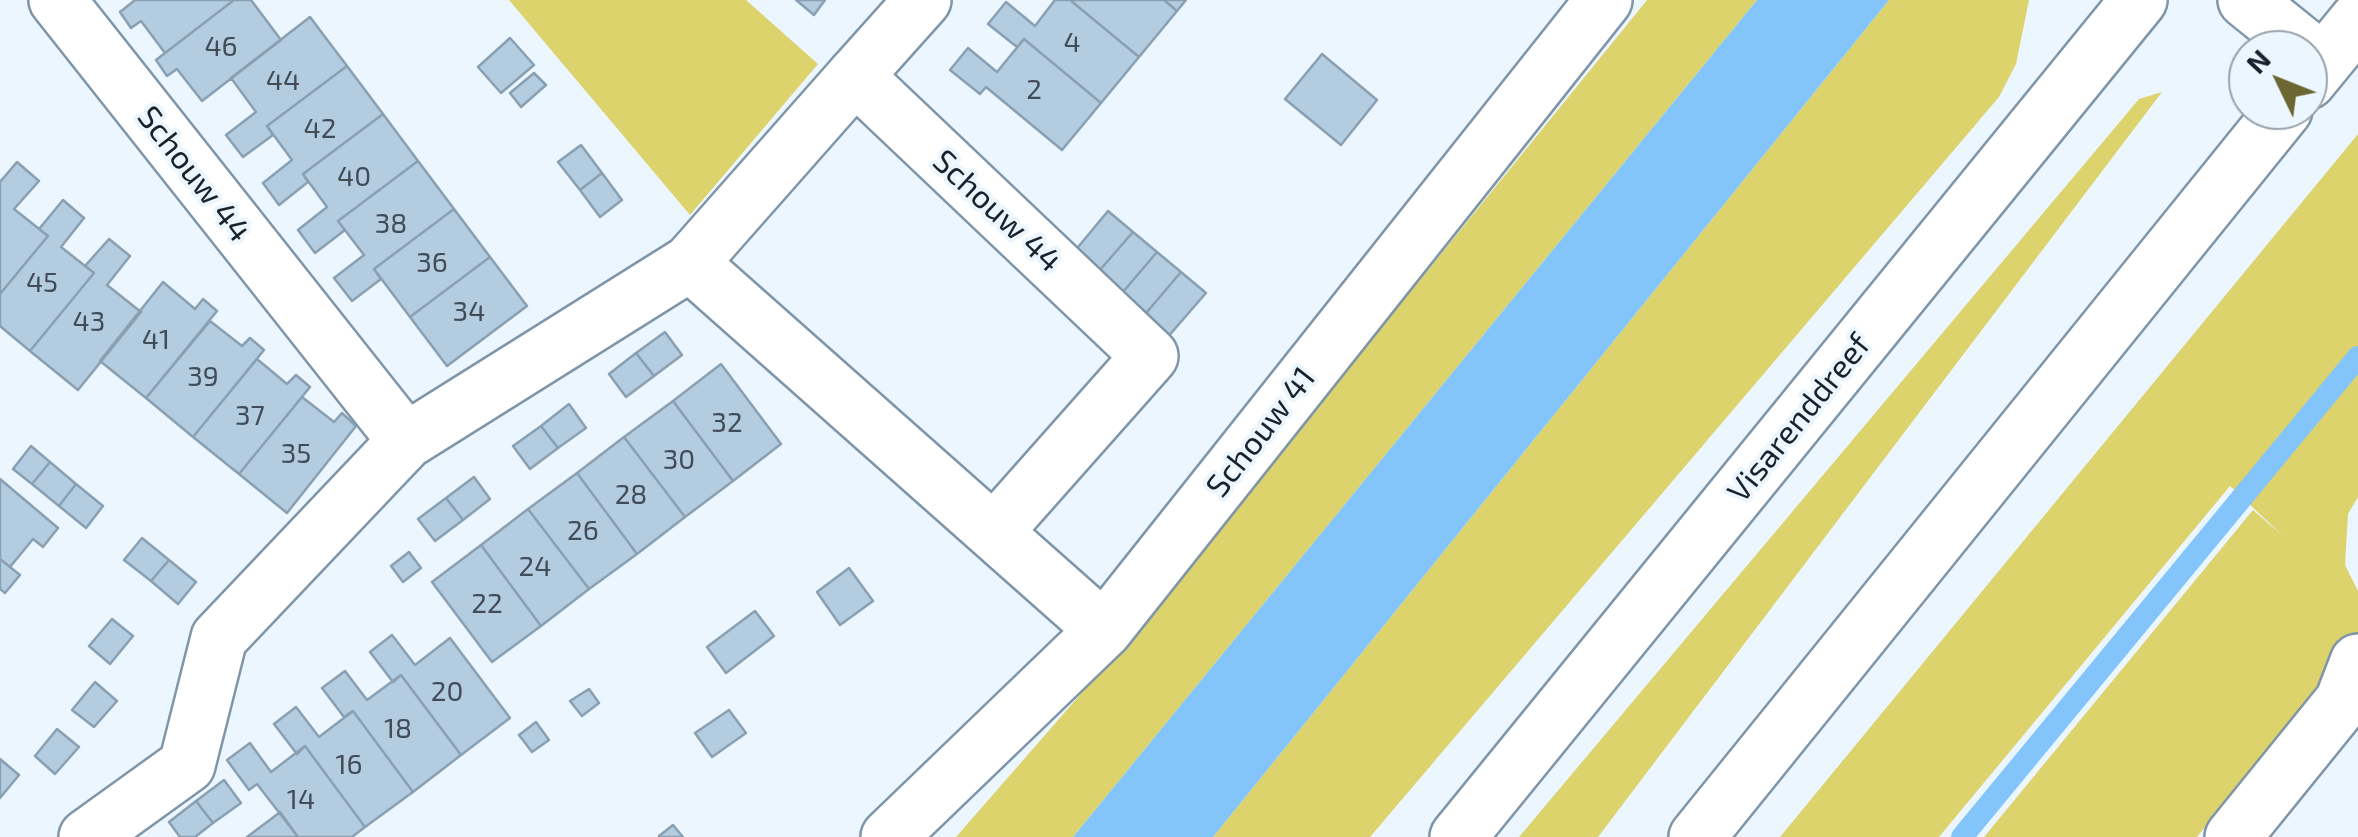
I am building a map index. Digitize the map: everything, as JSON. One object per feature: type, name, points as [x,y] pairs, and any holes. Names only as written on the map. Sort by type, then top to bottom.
[{"type":"street","name":"Schouw 44","points":[[57,0],[406,441]]},
{"type":"street","points":[[87,837],[187,765],[219,638],[406,441],[690,264],[923,0]]},
{"type":"street","name":"Schouw 41","points":[[889,837],[1104,630],[1604,0]]},
{"type":"street","name":"Visarenddreef","points":[[1458,837],[2139,0]]},
{"type":"street","points":[[2246,0],[2278,30]]},
{"type":"street","points":[[2328,47],[2358,20]]},
{"type":"street","name":"Schouw 44","points":[[854,76],[1150,356],[994,532]]},
{"type":"street","points":[[1696,837],[2268,130]]},
{"type":"street","points":[[690,264],[1104,630]]},
{"type":"street","points":[[2232,837],[2343,701],[2358,662]]},
{"type":"shaded area","points":[[509,0],[746,0],[818,64],[690,215]]},
{"type":"shaded area","points":[[1647,0],[1757,0],[1073,837],[956,837],[1127,641]]},
{"type":"shaded area","points":[[1889,0],[2029,0],[2016,64],[1999,97],[1370,837],[1213,837]]},
{"type":"shaded area","points":[[2162,92],[1598,837],[1519,837],[2139,99]]},
{"type":"shaded area","points":[[2358,134],[2358,497],[2348,514],[2345,565],[2358,591],[2358,637],[2197,837],[1984,837],[2253,510],[2284,537],[2230,486],[1939,837],[1780,837]]},
{"type":"water","points":[[1757,0],[1889,0],[1213,837],[1073,837]]},
{"type":"building","points":[[135,0],[234,0],[165,53],[141,21],[131,28],[120,12]]},
{"type":"building","points":[[234,0],[251,0],[281,40],[202,101],[177,69],[167,76],[156,60]]},
{"type":"building","points":[[796,0],[825,0],[814,15]]},
{"type":"building","points":[[1055,0],[1070,0],[1139,57],[1101,103],[1024,39],[1017,47],[988,24],[1006,2],[1035,26]]},
{"type":"building","points":[[1070,0],[1164,0],[1177,11],[1139,57]]},
{"type":"building","points":[[1164,0],[1186,0],[1177,11]]},
{"type":"building","points":[[310,17],[347,66],[267,126],[273,135],[243,157],[226,135],[256,112],[231,78]]},
{"type":"building","points":[[510,38],[534,65],[501,93],[478,67]]},
{"type":"building","points":[[1024,39],[1101,103],[1062,150],[986,87],[980,94],[950,70],[968,48],[997,72]]},
{"type":"building","points":[[1322,54],[1377,100],[1341,145],[1285,99]]},
{"type":"building","points":[[347,66],[383,114],[303,174],[308,182],[279,205],[263,183],[292,160],[267,126]]},
{"type":"building","points":[[534,73],[546,85],[521,107],[510,93]]},
{"type":"building","points":[[383,114],[418,161],[338,221],[345,230],[315,253],[298,230],[327,207],[303,174]]},
{"type":"building","points":[[581,145],[602,173],[580,190],[558,162]]},
{"type":"building","points":[[418,161],[454,209],[374,269],[381,279],[352,301],[334,278],[364,255],[338,221]]},
{"type":"building","points":[[17,162],[39,181],[14,209],[48,236],[0,294],[0,182]]},
{"type":"building","points":[[602,173],[622,200],[600,217],[580,190]]},
{"type":"building","points":[[63,200],[84,218],[61,247],[94,273],[30,351],[0,326],[0,294],[48,236],[39,229]]},
{"type":"building","points":[[454,209],[490,257],[410,317],[374,269]]},
{"type":"building","points":[[1108,211],[1133,232],[1093,278],[1069,258]]},
{"type":"building","points":[[1133,232],[1157,252],[1117,299],[1093,278]]},
{"type":"building","points":[[109,239],[130,256],[107,285],[141,312],[78,390],[30,351],[94,273],[85,266]]},
{"type":"building","points":[[1157,252],[1181,272],[1141,319],[1117,299]]},
{"type":"building","points":[[490,257],[527,306],[447,366],[410,317]]},
{"type":"building","points":[[1181,272],[1206,293],[1166,339],[1141,319]]},
{"type":"building","points":[[163,282],[195,309],[203,299],[217,311],[146,398],[100,361]]},
{"type":"building","points":[[210,321],[242,346],[250,338],[264,350],[193,437],[146,398]]},
{"type":"building","points":[[665,332],[682,355],[654,376],[636,353]]},
{"type":"building","points":[[636,353],[654,376],[626,397],[609,374]]},
{"type":"building","points":[[257,359],[287,384],[296,375],[310,387],[239,474],[193,437]]},
{"type":"building","points":[[721,364],[781,444],[733,481],[673,401]]},
{"type":"building","points":[[302,397],[334,422],[342,413],[356,426],[287,513],[239,474]]},
{"type":"building","points":[[673,401],[733,481],[685,517],[624,437]]},
{"type":"building","points":[[569,404],[586,428],[558,448],[541,426]]},
{"type":"building","points":[[541,426],[558,448],[530,469],[513,446]]},
{"type":"building","points":[[624,437],[685,517],[637,554],[577,473]]},
{"type":"building","points":[[31,446],[50,462],[32,484],[13,469]]},
{"type":"building","points":[[50,462],[76,484],[59,506],[32,484]]},
{"type":"building","points":[[577,473],[637,554],[589,589],[528,509]]},
{"type":"building","points":[[474,477],[490,499],[463,520],[446,498]]},
{"type":"building","points":[[0,479],[58,528],[43,547],[33,539],[10,567],[0,559]]},
{"type":"building","points":[[76,484],[103,506],[86,528],[59,506]]},
{"type":"building","points":[[446,498],[463,520],[435,541],[418,519]]},
{"type":"building","points":[[528,509],[589,589],[541,626],[481,545]]},
{"type":"building","points":[[142,538],[169,560],[151,581],[124,560]]},
{"type":"building","points":[[481,545],[541,626],[492,662],[432,582]]},
{"type":"building","points":[[409,552],[421,568],[403,582],[391,566]]},
{"type":"building","points":[[0,559],[20,575],[5,593],[0,589]]},
{"type":"building","points":[[169,560],[196,582],[178,604],[151,581]]},
{"type":"building","points":[[849,568],[873,601],[840,625],[817,592]]},
{"type":"building","points":[[755,611],[774,636],[726,673],[707,647]]},
{"type":"building","points":[[112,619],[133,636],[110,664],[89,646]]},
{"type":"building","points":[[392,635],[415,665],[450,638],[510,718],[461,755],[401,675],[393,682],[370,652]]},
{"type":"building","points":[[345,671],[367,700],[401,675],[461,755],[413,792],[353,711],[344,717],[322,688]]},
{"type":"building","points":[[95,682],[117,701],[94,727],[72,710]]},
{"type":"building","points":[[589,689],[599,703],[582,716],[570,701]]},
{"type":"building","points":[[296,707],[319,737],[353,711],[413,792],[365,827],[305,746],[297,754],[274,724]]},
{"type":"building","points":[[729,710],[746,733],[712,757],[695,733]]},
{"type":"building","points":[[536,722],[549,740],[532,752],[519,735]]},
{"type":"building","points":[[57,729],[79,747],[55,774],[35,756]]},
{"type":"building","points":[[250,743],[271,772],[305,746],[365,827],[352,837],[298,837],[257,784],[249,790],[227,760]]},
{"type":"building","points":[[0,759],[19,775],[0,798]]},
{"type":"building","points":[[224,780],[241,803],[213,823],[196,801]]},
{"type":"building","points":[[196,801],[213,823],[195,837],[180,837],[169,822]]},
{"type":"building","points":[[279,813],[298,837],[247,837]]},
{"type":"building","points":[[673,825],[683,837],[659,837],[659,836]]},
{"type":"waterway","points":[[1962,837],[2358,357]]}]
